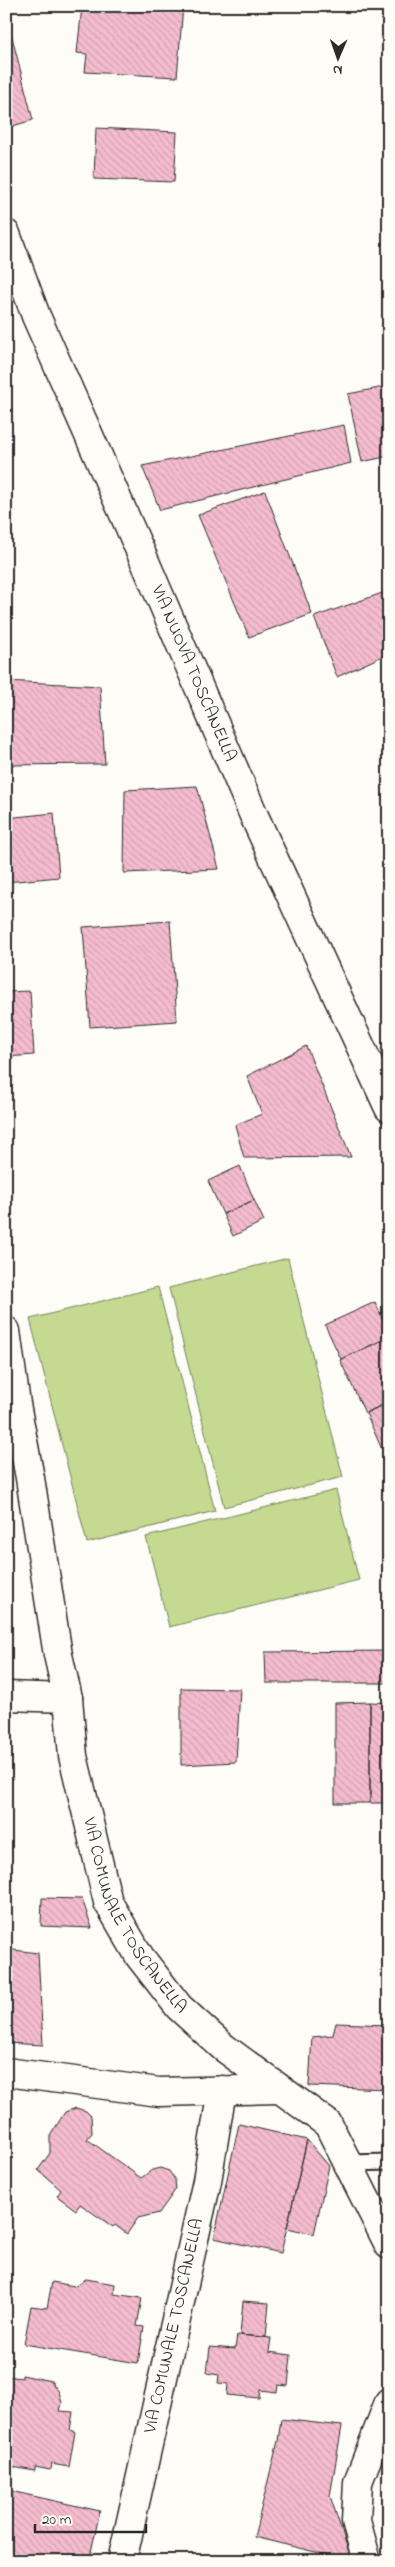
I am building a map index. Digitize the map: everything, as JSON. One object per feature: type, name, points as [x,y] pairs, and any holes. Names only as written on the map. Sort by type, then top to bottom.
[{"type":"street","name":"VIA NUOVA TOSCANELLA","points":[[6,234],[36,316],[146,564],[254,818],[389,1108]]},
{"type":"street","name":"VIA COMUNALE TOSCANELLA","points":[[6,1330],[16,1404],[30,1478],[58,1655],[68,1698],[73,1756],[108,1902],[140,1957],[179,2007],[223,2047],[328,2124],[389,2245]]},
{"type":"street","points":[[6,1696],[68,1698]]},
{"type":"street","points":[[6,2072],[159,2092],[278,2089]]},
{"type":"street","name":"VIA COMUNALE TOSCANELLA","points":[[122,2561],[207,2181],[222,2090]]},
{"type":"street","points":[[367,2561],[356,2521],[358,2482],[389,2402]]},
{"type":"lane","points":[[349,2163],[389,2162]]},
{"type":"green space","points":[[288,1258],[343,1477],[224,1507],[169,1288]]},
{"type":"green space","points":[[158,1287],[215,1511],[87,1543],[30,1319]]},
{"type":"green space","points":[[336,1490],[359,1580],[169,1627],[146,1537]]},
{"type":"building","points":[[82,6],[183,6],[177,77],[85,72],[87,54],[77,53]]},
{"type":"building","points":[[12,37],[33,120],[6,128],[6,39]]},
{"type":"building","points":[[96,128],[177,132],[174,182],[94,179]]},
{"type":"building","points":[[389,386],[389,456],[362,462],[348,394]]},
{"type":"building","points":[[344,425],[351,463],[160,510],[142,466]]},
{"type":"building","points":[[265,491],[312,614],[249,637],[198,515]]},
{"type":"building","points":[[385,592],[389,602],[389,653],[337,677],[314,617]]},
{"type":"building","points":[[6,681],[100,686],[105,764],[6,765]]},
{"type":"building","points":[[197,786],[219,869],[124,873],[125,790]]},
{"type":"building","points":[[54,813],[59,877],[6,882],[6,818]]},
{"type":"building","points":[[170,921],[177,1021],[90,1027],[83,927]]},
{"type":"building","points":[[30,991],[34,1055],[6,1057],[6,992]]},
{"type":"building","points":[[306,1046],[351,1157],[244,1158],[235,1125],[262,1114],[247,1076]]},
{"type":"building","points":[[240,1166],[254,1200],[223,1214],[208,1181]]},
{"type":"building","points":[[254,1200],[264,1221],[233,1236],[223,1214]]},
{"type":"building","points":[[375,1302],[389,1332],[389,1337],[341,1359],[325,1325]]},
{"type":"building","points":[[389,1309],[389,1332],[380,1313]]},
{"type":"building","points":[[389,1337],[389,1402],[365,1413],[340,1360]]},
{"type":"building","points":[[389,1402],[389,1452],[384,1454],[366,1413]]},
{"type":"building","points":[[389,1651],[389,1683],[266,1683],[265,1652]]},
{"type":"building","points":[[181,1688],[240,1689],[236,1762],[181,1765]]},
{"type":"building","points":[[370,1702],[370,1803],[335,1803],[335,1703]]},
{"type":"building","points":[[370,1702],[389,1703],[389,1803],[370,1803]]},
{"type":"building","points":[[42,1898],[82,1899],[92,1928],[41,1926]]},
{"type":"building","points":[[6,1949],[38,1953],[43,2045],[6,2043]]},
{"type":"building","points":[[336,2023],[389,2025],[389,2089],[309,2086],[312,2037],[333,2035]]},
{"type":"building","points":[[76,2108],[86,2111],[91,2116],[92,2133],[87,2139],[141,2178],[152,2170],[160,2168],[169,2171],[175,2180],[176,2189],[159,2213],[138,2218],[127,2234],[115,2225],[113,2227],[80,2204],[76,2210],[57,2196],[61,2190],[38,2170],[50,2153],[50,2136],[65,2112]]},
{"type":"building","points":[[239,2124],[307,2140],[281,2253],[214,2238]]},
{"type":"building","points":[[307,2140],[329,2166],[314,2234],[287,2228]]},
{"type":"building","points":[[86,2279],[115,2284],[114,2294],[142,2298],[137,2326],[144,2327],[138,2363],[24,2344],[31,2306],[47,2308],[52,2282],[74,2286]]},
{"type":"building","points":[[243,2301],[269,2303],[266,2337],[240,2335]]},
{"type":"building","points":[[237,2335],[271,2338],[269,2352],[291,2355],[288,2386],[278,2385],[277,2392],[260,2390],[259,2398],[227,2395],[228,2384],[218,2383],[219,2375],[207,2373],[210,2347],[235,2349]]},
{"type":"building","points":[[22,2375],[51,2381],[59,2392],[62,2403],[60,2411],[73,2412],[70,2430],[75,2432],[69,2467],[51,2464],[50,2470],[35,2467],[35,2471],[6,2466],[6,2376],[22,2378]]},
{"type":"building","points":[[281,2419],[342,2426],[330,2496],[352,2561],[254,2537],[278,2441]]},
{"type":"building","points":[[6,2490],[100,2511],[89,2561],[31,2561],[6,2555]]}]
